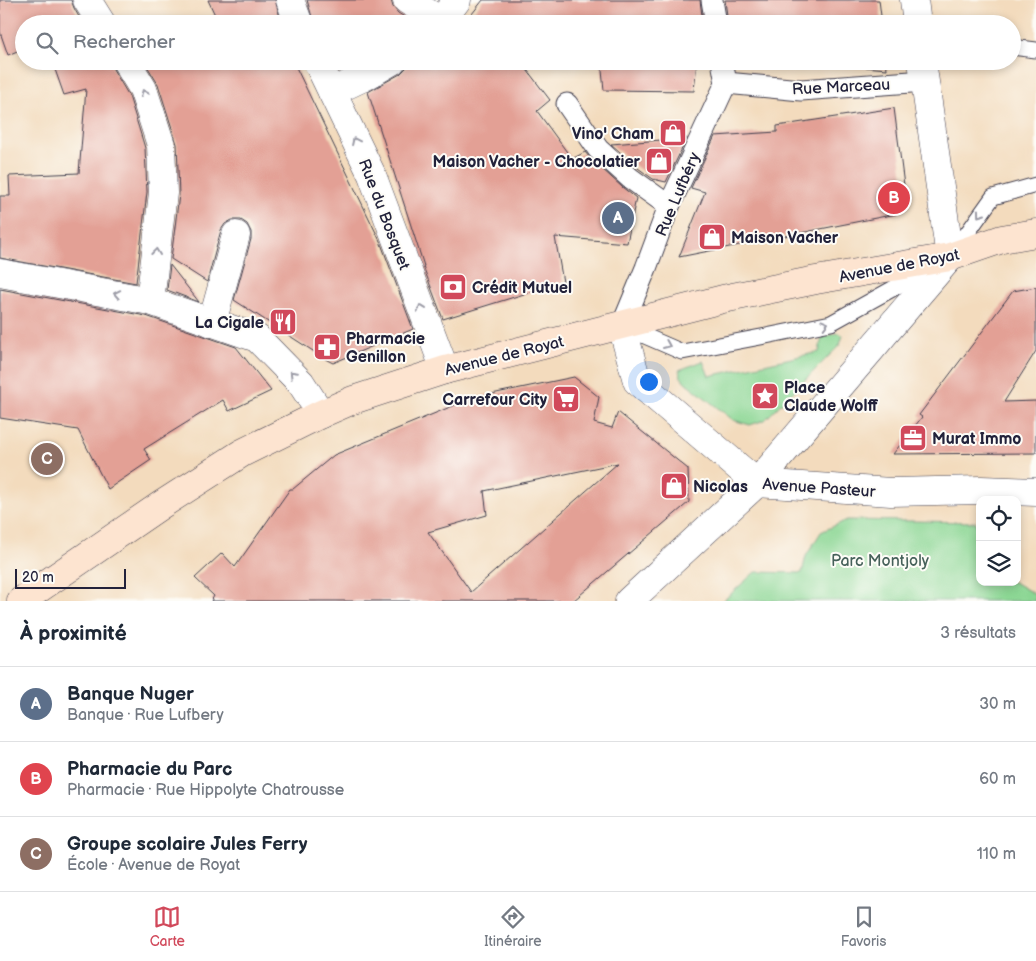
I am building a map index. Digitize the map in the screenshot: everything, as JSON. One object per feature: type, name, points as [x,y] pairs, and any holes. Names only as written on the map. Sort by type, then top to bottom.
[{"type":"main road","name":"Avenue de Royat","points":[[21,601],[161,505],[242,453],[353,400],[444,370],[723,299],[816,280],[950,257],[1002,239],[1036,232]]},
{"type":"street","points":[[87,0],[96,15]]},
{"type":"street","points":[[290,0],[296,15]]},
{"type":"street","points":[[407,0],[445,15]]},
{"type":"street","points":[[712,0],[714,15]]},
{"type":"street","points":[[914,0],[916,15]]},
{"type":"street","points":[[131,70],[143,89],[161,145],[163,194],[150,300]]},
{"type":"street","name":"Rue du Bosquet","points":[[321,70],[372,175],[444,370]]},
{"type":"street","points":[[332,92],[378,70]]},
{"type":"street","points":[[724,70],[726,83]]},
{"type":"street","name":"Rue Marceau","points":[[726,83],[800,90],[904,70]]},
{"type":"street","points":[[629,601],[757,483],[950,257],[926,70]]},
{"type":"street","name":"Rue Lufbéry","points":[[622,326],[669,206],[726,83]]},
{"type":"street","points":[[567,104],[598,150],[630,178],[669,206]]},
{"type":"street","points":[[212,323],[236,235]]},
{"type":"street","points":[[0,272],[150,300],[257,338],[301,382],[321,414]]},
{"type":"street","name":"Avenue Pasteur","points":[[622,326],[637,381],[757,483],[891,492],[981,490],[1036,492]]},
{"type":"lane","points":[[1021,48],[1036,50]]},
{"type":"lane","points":[[622,326],[682,352],[831,323],[950,257],[993,196],[1036,185]]},
{"type":"green space","points":[[838,333],[843,335],[840,345],[765,420],[750,425],[733,420],[685,382],[679,370],[703,361],[709,376],[819,352],[822,337]]},
{"type":"green space","name":"Parc Montjoly","points":[[847,520],[976,522],[976,586],[1021,586],[1036,595],[1036,601],[723,601],[755,572],[802,573],[806,556],[821,532]]},
{"type":"building","points":[[0,0],[71,0],[78,15],[15,15],[15,52],[8,55],[0,32]]},
{"type":"building","points":[[208,0],[275,0],[279,15],[215,15]]},
{"type":"building","points":[[307,0],[391,0],[393,7],[401,15],[311,15]]},
{"type":"building","points":[[483,0],[700,0],[702,15],[471,15]]},
{"type":"building","points":[[725,0],[879,0],[881,15],[727,15]]},
{"type":"building","points":[[55,70],[114,70],[129,96],[145,148],[147,192],[136,283],[0,258],[0,196],[10,196],[9,176],[79,173],[86,89],[64,95]]},
{"type":"building","points":[[149,70],[297,70],[380,241],[413,329],[333,363],[327,360],[234,300],[251,239],[251,232],[247,224],[241,220],[232,220],[225,224],[221,230],[207,282],[171,259],[179,195],[177,144],[158,84]]},
{"type":"building","points":[[404,70],[527,70],[550,100],[537,111],[572,159],[585,152],[636,198],[627,243],[555,237],[563,282],[443,319],[423,266],[368,92]]},
{"type":"building","points":[[602,70],[696,70],[694,91],[604,90]]},
{"type":"building","points":[[894,108],[906,201],[896,214],[679,257],[705,192],[691,188],[715,136],[777,132],[777,126]]},
{"type":"building","points":[[687,138],[666,182],[653,179],[611,144]]},
{"type":"building","points":[[170,265],[199,302],[167,290]]},
{"type":"building","points":[[1036,287],[1036,351],[1004,402],[1036,401],[1036,453],[893,454],[922,417],[919,415],[1013,291]]},
{"type":"building","points":[[0,289],[146,316],[236,347],[271,391],[229,411],[223,400],[144,449],[151,460],[108,489],[78,430],[0,418]]},
{"type":"building","points":[[574,377],[599,397],[594,423],[612,428],[618,412],[688,469],[689,502],[573,601],[211,601],[214,596],[195,578],[222,553],[235,567],[290,489],[293,489],[334,455],[472,398]],"holes":[[[618,463],[471,592],[428,532],[487,515],[484,491]]]},
{"type":"place","name":"Vino' Cham","points":[[673,133]]},
{"type":"place","name":"Maison Vacher - Chocolatier","points":[[659,161]]},
{"type":"place","name":"Pharmacie du Parc","points":[[894,198]]},
{"type":"place","name":"Banque Nuger","points":[[618,218]]},
{"type":"place","name":"Maison Vacher","points":[[712,237]]},
{"type":"place","name":"Crédit Mutuel","points":[[453,287]]},
{"type":"place","name":"La Cigale","points":[[283,322]]},
{"type":"place","name":"Pharmacie Genillon","points":[[327,347]]},
{"type":"place","name":"Place Claude Wolff","points":[[765,396]]},
{"type":"place","name":"Carrefour City","points":[[566,399]]},
{"type":"place","name":"Murat Immo","points":[[913,438]]},
{"type":"place","name":"Groupe scolaire Jules Ferry","points":[[47,459]]},
{"type":"place","name":"Nicolas","points":[[674,486]]}]
